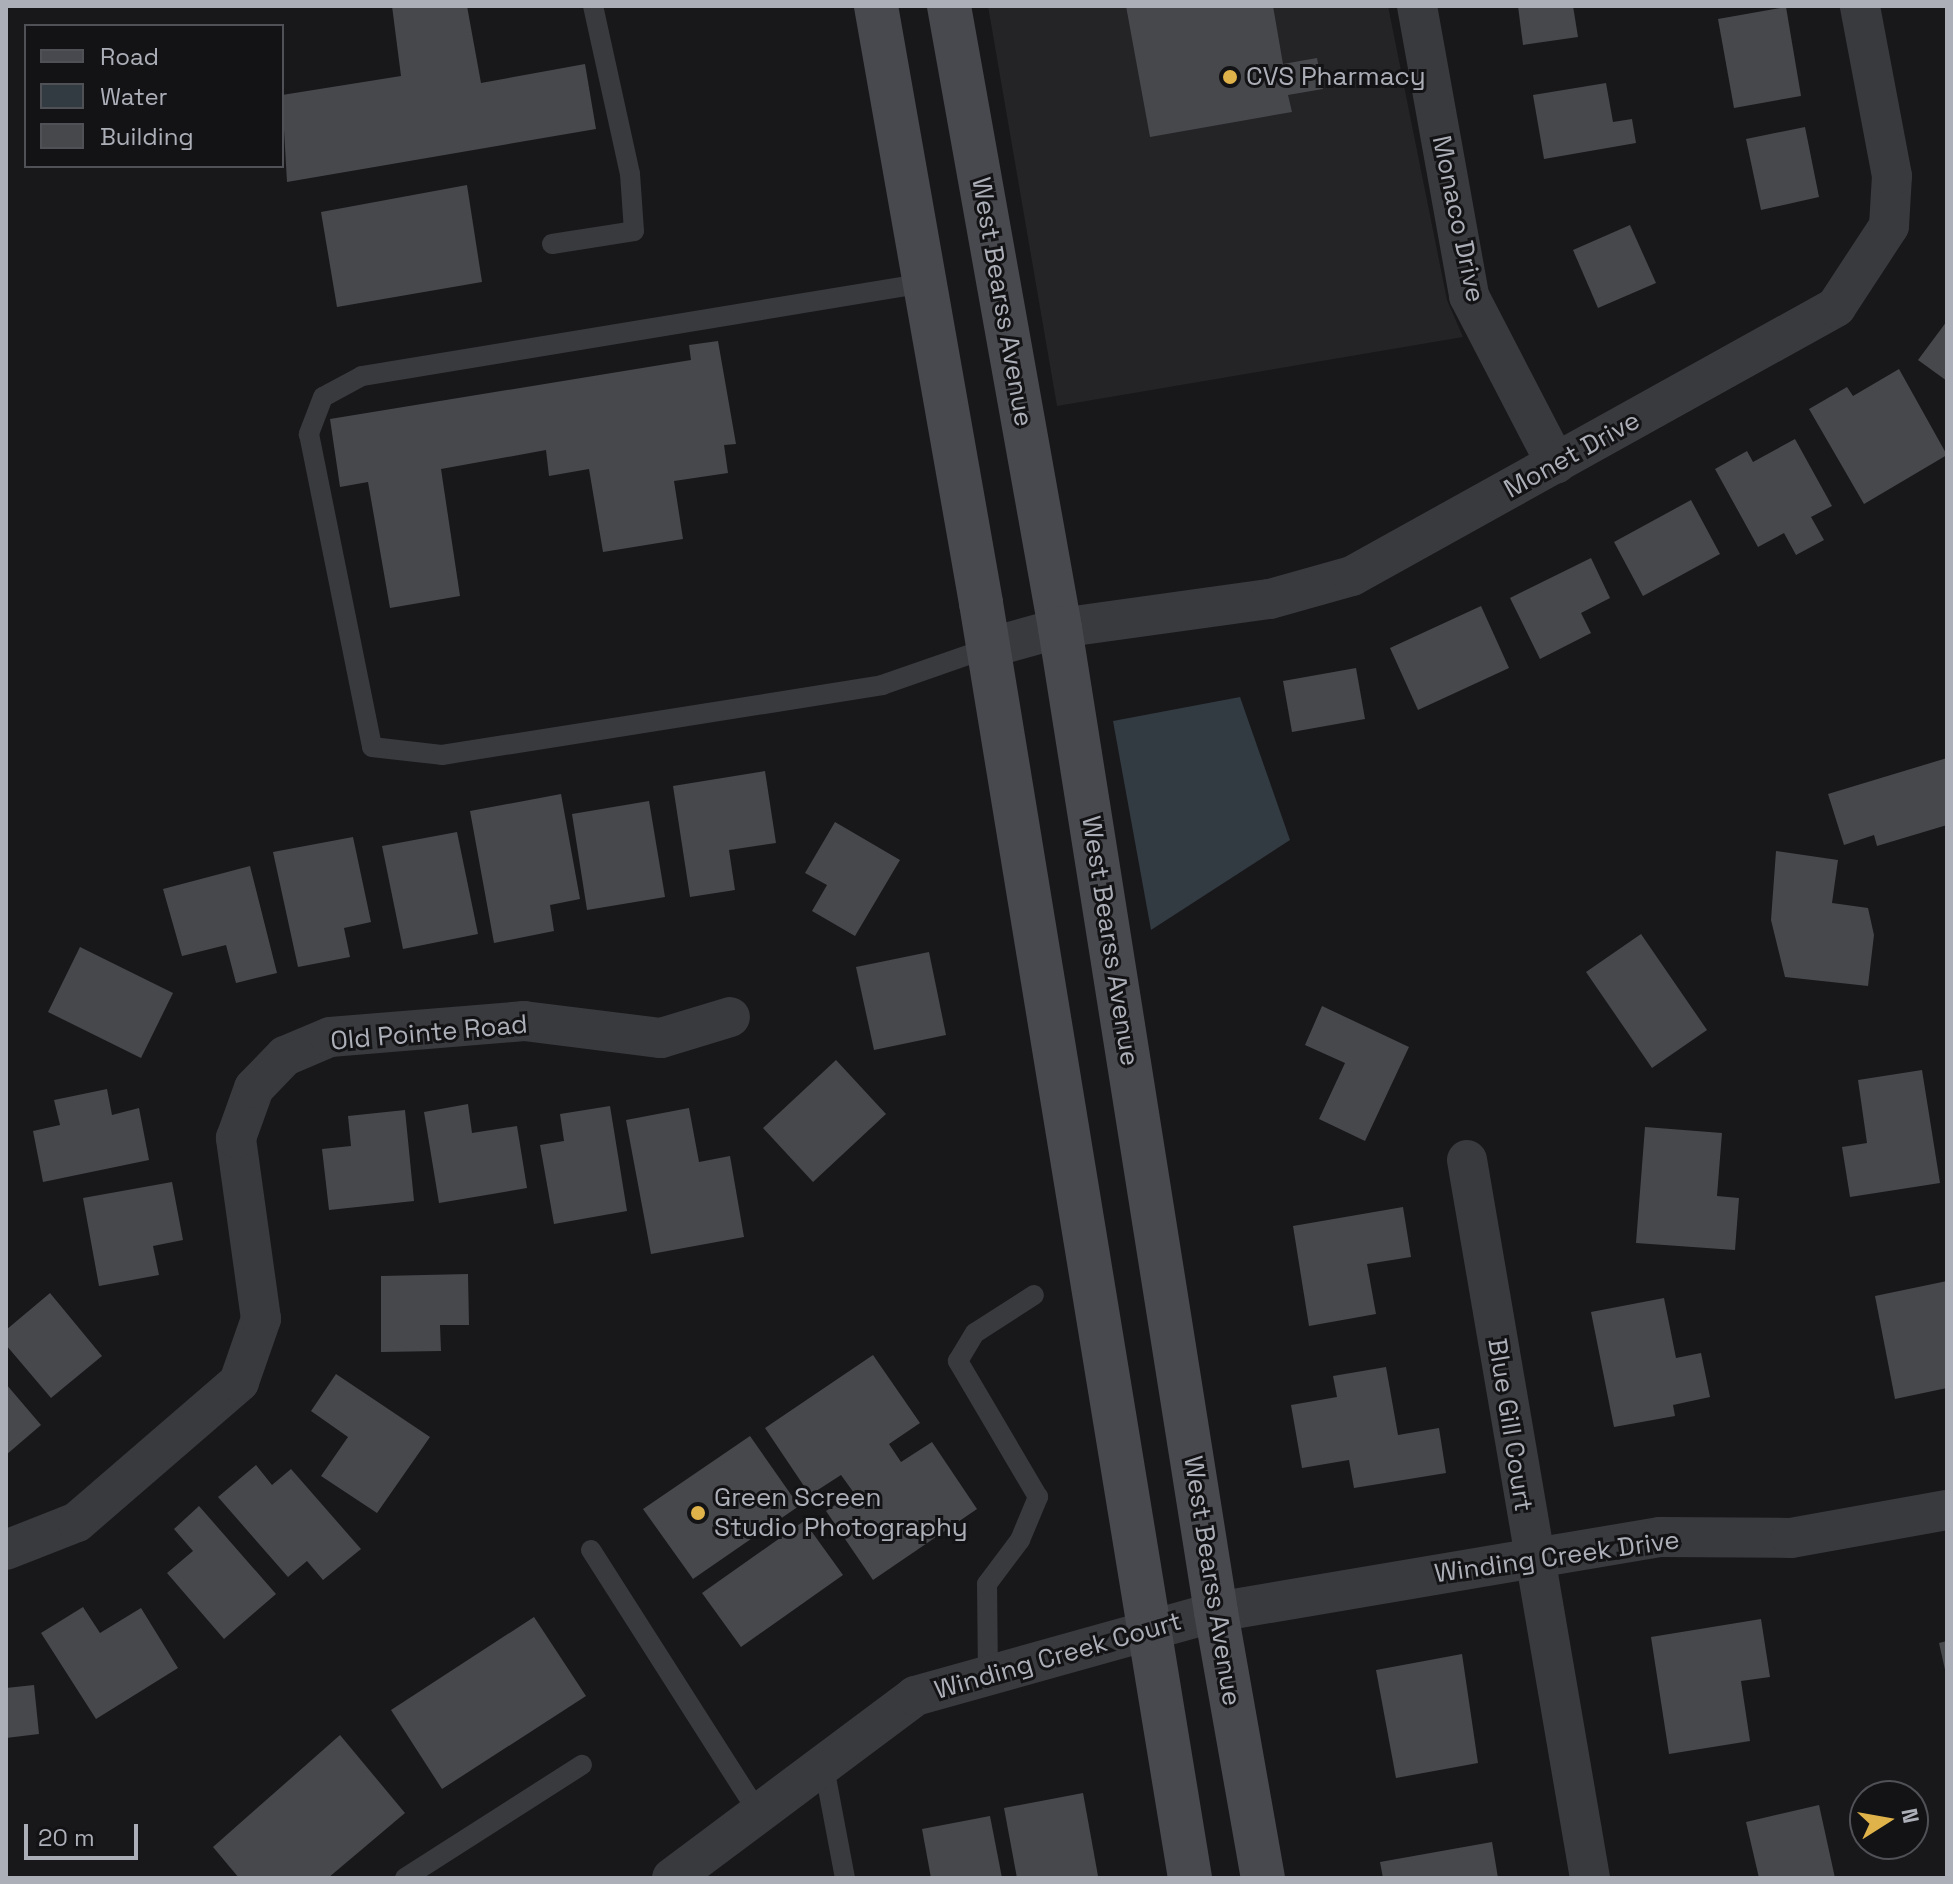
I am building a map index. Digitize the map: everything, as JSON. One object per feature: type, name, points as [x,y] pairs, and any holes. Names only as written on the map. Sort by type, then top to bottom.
[{"type":"main road","points":[[876,6],[988,648],[1147,1631],[1190,1878]]},
{"type":"main road","name":"West Bearss Avenue","points":[[949,6],[1060,628],[1216,1612],[1263,1878]]},
{"type":"street","name":"Monaco Drive","points":[[1417,6],[1469,296],[1556,464]]},
{"type":"street","name":"Monet Drive","points":[[988,648],[1060,628],[1270,599],[1352,576],[1836,307],[1889,226],[1891,188],[1860,6]]},
{"type":"street","name":"Old Pointe Road","points":[[6,1550],[77,1522],[239,1382],[261,1319],[236,1138],[254,1088],[285,1056],[330,1037],[524,1021],[661,1038],[730,1017]]},
{"type":"street","name":"Blue Gill Court","points":[[1467,1160],[1531,1558],[1590,1878]]},
{"type":"street","name":"Winding Creek Drive","points":[[1216,1612],[1660,1537],[1791,1538],[1947,1510]]},
{"type":"street","name":"Winding Creek Court","points":[[672,1878],[915,1696],[1216,1612]]},
{"type":"lane","points":[[552,244],[634,231],[630,174],[593,6]]},
{"type":"lane","points":[[925,283],[362,376],[323,397],[309,434],[372,747],[442,755],[882,685],[988,648]]},
{"type":"lane","points":[[988,1676],[987,1584],[1020,1540],[1038,1497],[958,1361],[975,1333],[1034,1295]]},
{"type":"lane","points":[[591,1550],[759,1814]]},
{"type":"lane","points":[[405,1878],[582,1765]]},
{"type":"lane","points":[[824,1767],[845,1878]]},
{"type":"shaded area","points":[[988,6],[1388,6],[1447,300],[1463,337],[1057,406]]},
{"type":"water","points":[[1240,697],[1290,840],[1151,930],[1113,721]]},
{"type":"building","points":[[392,6],[467,6],[481,83],[585,64],[596,129],[287,182],[284,95],[401,76]]},
{"type":"building","name":"CVS Pharmacy","points":[[1126,6],[1273,6],[1283,64],[1317,58],[1323,89],[1288,95],[1292,112],[1150,137]]},
{"type":"building","points":[[1518,6],[1573,6],[1578,37],[1523,45]]},
{"type":"building","points":[[1786,7],[1801,96],[1734,108],[1718,19]]},
{"type":"building","points":[[1606,83],[1613,122],[1632,119],[1636,143],[1544,159],[1533,95]]},
{"type":"building","points":[[1805,127],[1819,197],[1761,210],[1746,139]]},
{"type":"building","points":[[467,185],[482,282],[337,307],[321,212]]},
{"type":"building","points":[[1630,225],[1656,283],[1598,308],[1573,250]]},
{"type":"building","points":[[1947,321],[1947,381],[1918,360]]},
{"type":"building","points":[[718,341],[736,444],[724,445],[728,473],[674,481],[683,539],[603,552],[589,469],[549,476],[546,450],[441,469],[460,596],[390,608],[368,482],[340,487],[330,419],[691,360],[689,345]]},
{"type":"building","points":[[1899,369],[1947,455],[1864,504],[1809,409],[1847,387],[1853,396]]},
{"type":"building","points":[[1795,439],[1832,506],[1811,517],[1824,540],[1796,555],[1784,533],[1758,547],[1715,469],[1747,451],[1753,462]]},
{"type":"building","points":[[1691,500],[1720,554],[1643,596],[1614,542]]},
{"type":"building","points":[[1591,558],[1610,598],[1581,613],[1591,633],[1540,659],[1510,598]]},
{"type":"building","points":[[1481,606],[1509,668],[1418,710],[1390,648]]},
{"type":"building","points":[[1356,668],[1365,719],[1292,732],[1283,681]]},
{"type":"building","points":[[1947,758],[1947,825],[1877,846],[1874,835],[1844,845],[1828,794]]},
{"type":"building","points":[[765,771],[776,843],[729,850],[735,890],[690,897],[673,786]]},
{"type":"building","points":[[561,794],[580,899],[550,905],[554,931],[494,943],[470,811]]},
{"type":"building","points":[[649,801],[665,897],[587,910],[572,814]]},
{"type":"building","points":[[835,822],[900,860],[855,936],[812,911],[827,885],[805,873]]},
{"type":"building","points":[[457,832],[478,934],[403,949],[382,846]]},
{"type":"building","points":[[353,837],[371,922],[344,928],[350,957],[298,967],[273,852]]},
{"type":"building","points":[[1776,851],[1838,860],[1832,903],[1868,908],[1874,935],[1868,986],[1785,977],[1771,920]]},
{"type":"building","points":[[250,866],[277,973],[236,983],[226,945],[182,956],[163,889]]},
{"type":"building","points":[[1641,934],[1707,1030],[1652,1068],[1586,972]]},
{"type":"building","points":[[80,947],[173,993],[141,1058],[48,1012]]},
{"type":"building","points":[[929,952],[946,1035],[874,1050],[856,967]]},
{"type":"building","points":[[1322,1006],[1409,1047],[1365,1141],[1319,1119],[1345,1063],[1305,1045]]},
{"type":"building","points":[[836,1060],[886,1114],[813,1182],[763,1128]]},
{"type":"building","points":[[1922,1070],[1940,1183],[1850,1197],[1842,1147],[1867,1143],[1858,1080]]},
{"type":"building","points":[[107,1089],[112,1115],[139,1108],[149,1160],[43,1182],[33,1131],[60,1125],[54,1100]]},
{"type":"building","points":[[468,1104],[472,1133],[517,1126],[527,1188],[439,1203],[424,1112]]},
{"type":"building","points":[[610,1106],[627,1211],[554,1224],[540,1145],[564,1141],[560,1114]]},
{"type":"building","points":[[689,1108],[699,1162],[730,1156],[744,1237],[651,1254],[626,1120]]},
{"type":"building","points":[[405,1110],[414,1201],[329,1210],[322,1149],[351,1146],[348,1116]]},
{"type":"building","points":[[1645,1127],[1722,1133],[1717,1196],[1739,1198],[1735,1250],[1636,1243]]},
{"type":"building","points":[[172,1182],[183,1240],[153,1246],[159,1275],[99,1286],[83,1198]]},
{"type":"building","points":[[1403,1207],[1411,1257],[1367,1264],[1376,1314],[1309,1326],[1293,1226]]},
{"type":"building","points":[[468,1274],[469,1325],[440,1325],[441,1351],[381,1352],[381,1276]]},
{"type":"building","points":[[1947,1281],[1947,1388],[1895,1399],[1875,1296]]},
{"type":"building","points":[[50,1293],[102,1356],[51,1398],[6,1345],[6,1330]]},
{"type":"building","points":[[1664,1298],[1676,1358],[1701,1353],[1710,1397],[1673,1405],[1675,1416],[1614,1427],[1591,1312]]},
{"type":"building","points":[[873,1355],[920,1423],[889,1444],[901,1462],[932,1442],[977,1509],[873,1580],[826,1511],[854,1493],[841,1475],[810,1495],[765,1428]]},
{"type":"building","points":[[1386,1367],[1398,1435],[1439,1428],[1446,1473],[1354,1488],[1349,1460],[1302,1468],[1291,1405],[1337,1397],[1333,1376]]},
{"type":"building","points":[[336,1374],[430,1437],[377,1513],[321,1476],[348,1437],[311,1411]]},
{"type":"building","points":[[6,1384],[41,1425],[6,1455]]},
{"type":"building","points":[[750,1436],[799,1506],[693,1579],[643,1509]]},
{"type":"building","points":[[256,1465],[272,1485],[291,1469],[361,1549],[323,1580],[307,1561],[288,1577],[218,1497]]},
{"type":"building","points":[[199,1506],[276,1594],[224,1639],[167,1573],[193,1551],[174,1529]]},
{"type":"building","points":[[804,1521],[843,1575],[741,1647],[702,1593]]},
{"type":"building","points":[[83,1607],[100,1633],[141,1608],[178,1668],[96,1719],[41,1633]]},
{"type":"building","points":[[534,1617],[586,1696],[442,1789],[391,1710]]},
{"type":"building","points":[[1761,1619],[1770,1677],[1741,1681],[1750,1741],[1669,1754],[1651,1637]]},
{"type":"building","points":[[1947,1641],[1947,1674],[1946,1674],[1939,1643]]},
{"type":"building","points":[[1462,1654],[1478,1763],[1396,1778],[1376,1670]]},
{"type":"building","points":[[34,1685],[39,1734],[6,1738],[6,1688]]},
{"type":"building","points":[[340,1735],[405,1813],[328,1878],[239,1878],[213,1847]]},
{"type":"building","points":[[1083,1793],[1098,1876],[1017,1878],[1004,1808]]},
{"type":"building","points":[[1819,1805],[1835,1878],[1759,1878],[1746,1822]]},
{"type":"building","points":[[990,1816],[1002,1878],[931,1878],[922,1829]]},
{"type":"building","points":[[1492,1842],[1498,1878],[1383,1878],[1380,1862]]},
{"type":"place","name":"CVS Pharmacy","points":[[1230,77]]},
{"type":"place","name":"Green Screen Studio Photography","points":[[698,1513]]}]
